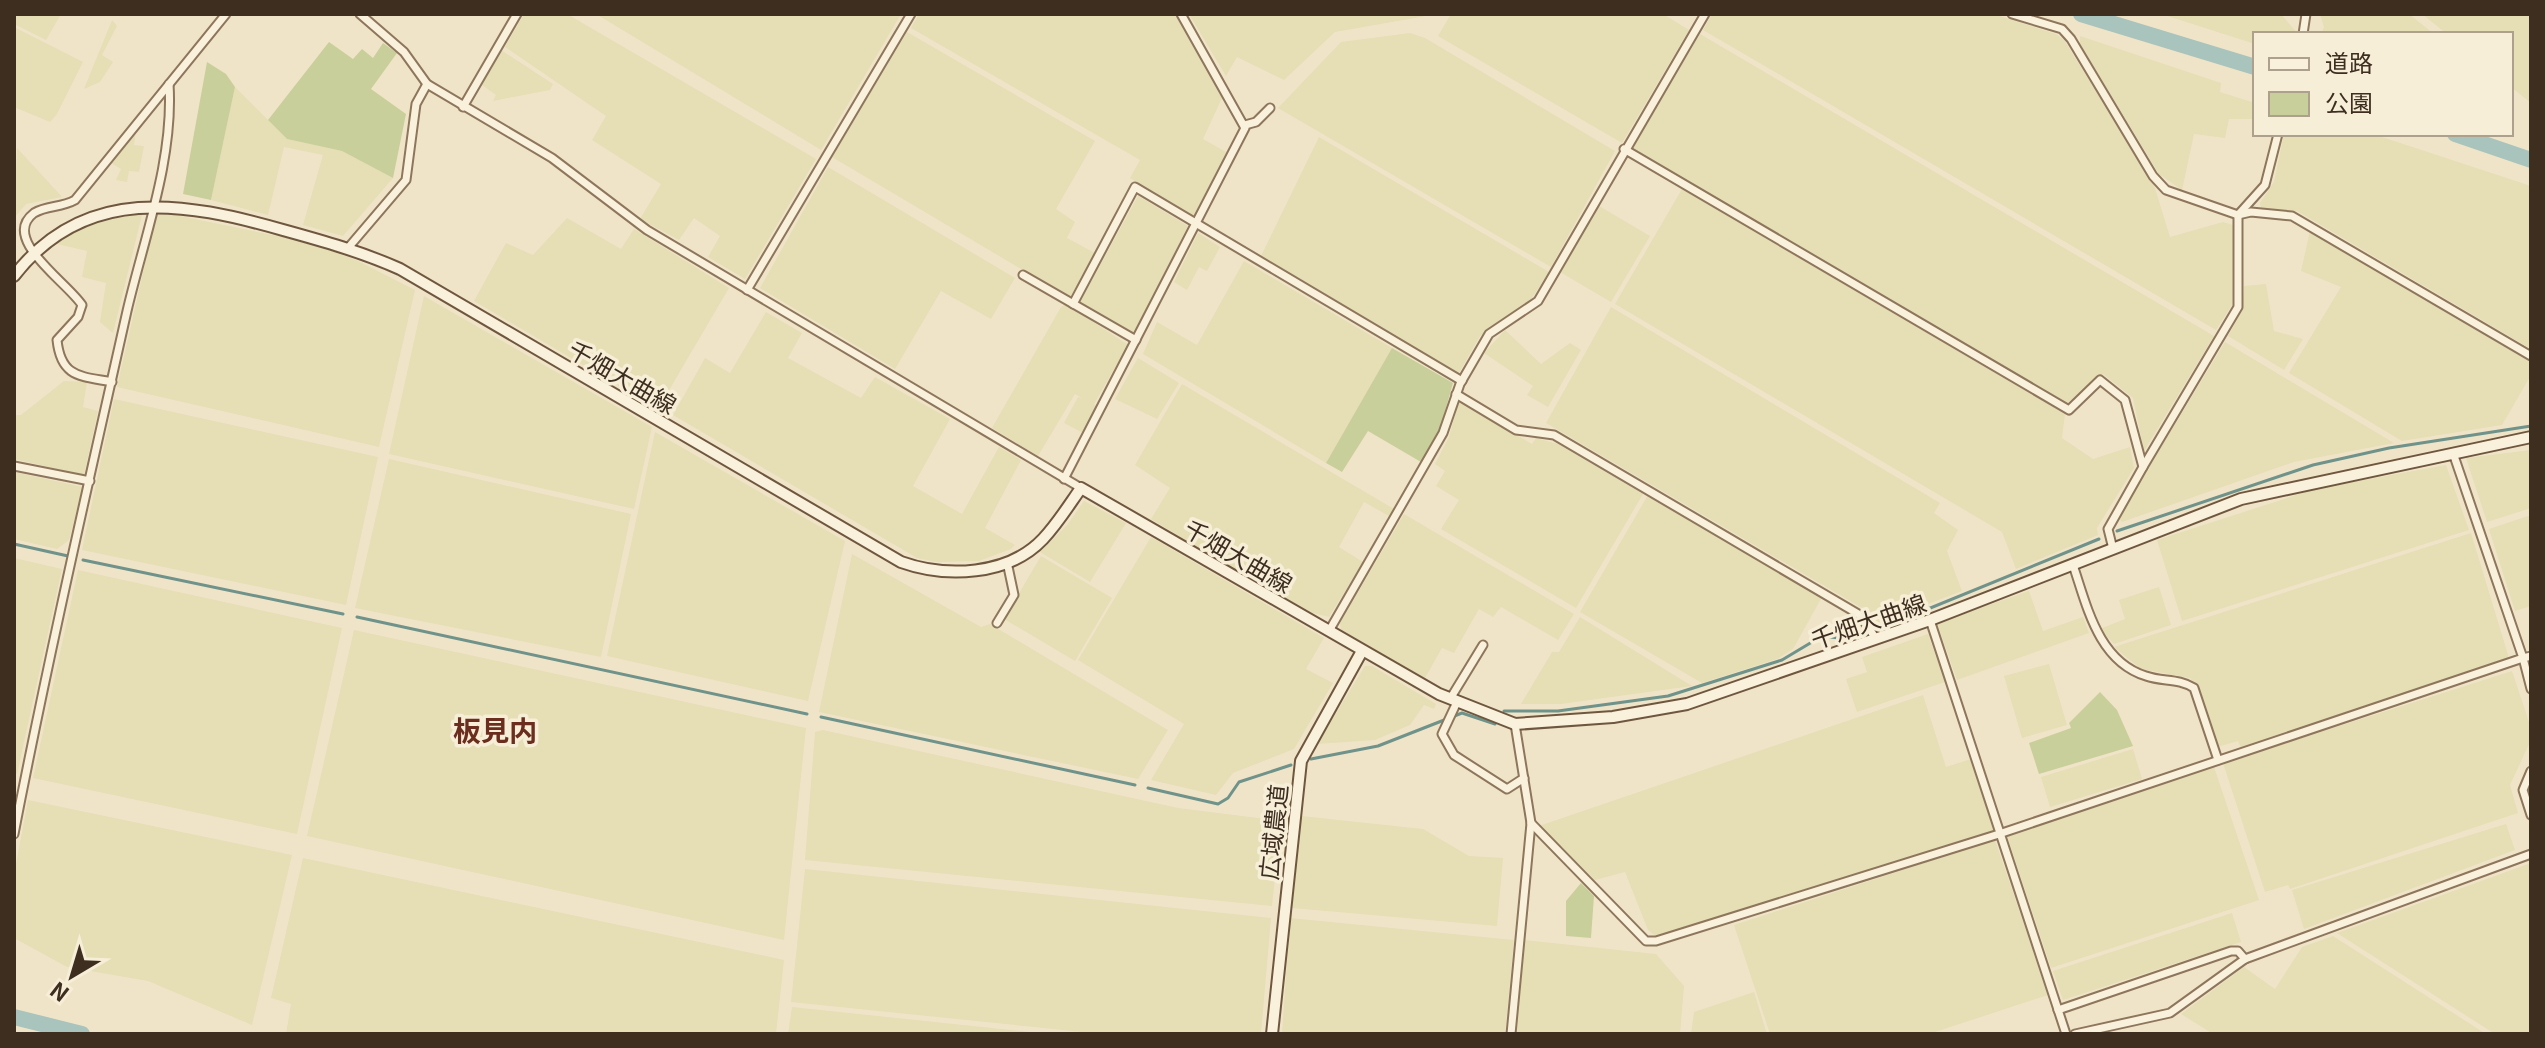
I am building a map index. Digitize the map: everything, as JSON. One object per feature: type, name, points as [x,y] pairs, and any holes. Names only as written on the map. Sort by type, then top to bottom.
[{"type":"main road","name":"千畑大曲線","points":[[14,276],[29,258],[76,223],[111,212],[152,206],[221,212],[348,248],[400,269],[901,562],[946,573],[1007,562],[1042,540],[1081,488],[1362,651],[1453,700],[1515,724],[1613,717],[1687,704],[1930,620],[2241,499],[2531,437]]},
{"type":"main road","name":"広域農道","points":[[1272,1034],[1301,761],[1362,651]]},
{"type":"street","points":[[112,382],[74,375],[68,370],[59,353],[57,340],[78,317],[82,305],[72,290],[29,258],[19,238],[25,219],[36,211],[63,207],[75,200],[226,14]]},
{"type":"street","points":[[360,14],[404,52],[427,84],[552,158],[647,230],[1081,488]]},
{"type":"street","points":[[463,107],[517,14]]},
{"type":"street","points":[[747,290],[911,14]]},
{"type":"street","points":[[1181,14],[1245,125]]},
{"type":"street","points":[[1329,631],[1443,433],[1462,381],[1489,334],[1538,301],[1705,14]]},
{"type":"street","points":[[2012,14],[2062,29],[2071,39],[2161,186],[2238,215],[2251,212],[2292,216],[2531,356]]},
{"type":"street","points":[[14,834],[42,689],[152,206],[171,112],[169,84]]},
{"type":"street","points":[[348,248],[406,180],[416,104],[427,84]]},
{"type":"street","points":[[1064,479],[1245,125],[1256,122],[1270,108]]},
{"type":"street","points":[[2113,549],[2108,529],[2238,307],[2238,215],[2265,185],[2277,136]]},
{"type":"street","points":[[1624,149],[2069,410],[2100,380],[2125,400],[2143,467]]},
{"type":"street","points":[[1073,304],[1135,187],[1462,381]]},
{"type":"street","points":[[1023,275],[1136,340]]},
{"type":"street","points":[[1456,394],[1516,430],[1546,433],[1568,443],[1860,615],[1876,639]]},
{"type":"street","points":[[2453,453],[2527,657],[2531,689]]},
{"type":"street","points":[[14,466],[90,481]]},
{"type":"street","points":[[997,623],[1014,595],[1007,562]]},
{"type":"street","points":[[2073,565],[2102,642],[2138,673],[2181,681],[2197,693],[2218,760]]},
{"type":"street","points":[[1930,620],[2066,1034]]},
{"type":"street","points":[[1483,645],[1453,700],[1444,743],[1454,755],[1507,789],[1524,778]]},
{"type":"street","points":[[1531,823],[1646,941],[1656,941],[1999,834],[2527,657]]},
{"type":"street","points":[[1511,1034],[1531,823],[1515,724]]},
{"type":"street","points":[[2531,771],[2523,790],[2531,815]]},
{"type":"street","points":[[2075,1034],[2170,1013],[2245,959],[2531,854]]},
{"type":"street","points":[[2058,1010],[2231,951],[2238,951],[2245,959]]},
{"type":"shaded area","points":[[14,14],[61,14],[46,40],[14,24]]},
{"type":"shaded area","points":[[524,14],[567,14],[816,159],[745,279],[708,257],[720,236],[694,218],[679,240],[640,219],[661,184],[592,140],[606,116],[505,47]]},
{"type":"shaded area","points":[[596,14],[901,14],[821,150]]},
{"type":"shaded area","points":[[919,14],[1175,14],[1222,98],[1203,139],[1226,152],[1194,216],[1130,178],[1140,160],[911,28]]},
{"type":"shaded area","points":[[1189,14],[1437,14],[1335,32],[1284,80],[1237,57],[1226,76]]},
{"type":"shaded area","points":[[1451,14],[1663,14],[1689,30],[1622,143],[1438,36]]},
{"type":"shaded area","points":[[1712,14],[1993,14],[2056,34],[2064,40],[2154,185],[2170,237],[2223,222],[2233,225],[2232,305],[2216,330],[1703,30]]},
{"type":"shaded area","points":[[2161,14],[2281,14],[2296,32],[2253,32],[2253,43]]},
{"type":"shaded area","points":[[2320,14],[2409,14],[2432,32],[2322,32],[2324,27]]},
{"type":"shaded area","points":[[2422,14],[2531,14],[2531,103],[2513,89],[2513,32],[2444,32]]},
{"type":"shaded area","points":[[112,20],[117,26],[102,55],[113,62],[100,82],[84,89]]},
{"type":"shaded area","points":[[14,27],[83,62],[50,122],[14,107]]},
{"type":"shaded area","points":[[907,32],[1095,141],[1056,209],[1075,222],[1067,238],[1095,253],[1070,298],[832,157]]},
{"type":"shaded area","points":[[1410,33],[1425,38],[1615,151],[1551,267],[1278,108],[1341,42]]},
{"type":"shaded area","points":[[1700,34],[2214,336],[2144,451],[2133,398],[2103,374],[2066,404],[1632,149]]},
{"type":"shaded area","points":[[2080,36],[2221,83],[2220,92],[2253,102],[2253,119],[2229,119],[2225,138],[2194,134],[2182,190],[2159,174],[2080,44]]},
{"type":"shaded area","points":[[501,50],[553,84],[550,90],[493,101],[496,95],[482,85]]},
{"type":"shaded area","points":[[235,87],[287,139],[342,151],[393,178],[343,236],[303,225],[323,155],[284,147],[268,215],[211,200]]},
{"type":"shaded area","points":[[136,131],[134,145],[144,146],[139,172],[129,171],[127,182],[116,180],[121,169],[111,163]]},
{"type":"shaded area","points":[[2284,136],[2379,136],[2531,186],[2531,349],[2297,211],[2261,208],[2260,203],[2274,182]]},
{"type":"shaded area","points":[[1319,137],[1549,272],[1526,307],[1480,336],[1459,373],[1261,256]]},
{"type":"shaded area","points":[[17,148],[62,197],[26,204],[14,218]]},
{"type":"shaded area","points":[[828,167],[1015,278],[991,319],[941,291],[895,369],[760,288]]},
{"type":"shaded area","points":[[1682,189],[2065,414],[2062,438],[2093,459],[2130,447],[2134,468],[2097,528],[2098,535],[2016,569],[2002,532],[1615,304]]},
{"type":"shaded area","points":[[1138,196],[1188,226],[1134,334],[1080,302]]},
{"type":"shaded area","points":[[1599,206],[1650,236],[1611,302],[1560,272]]},
{"type":"shaded area","points":[[143,211],[113,333],[100,322],[106,283],[82,277],[87,251],[57,244],[64,236],[104,219]]},
{"type":"shaded area","points":[[156,215],[175,215],[307,242],[356,260],[415,290],[379,447],[117,387]]},
{"type":"shaded area","points":[[567,218],[621,249],[634,229],[729,288],[658,409],[474,301],[506,243],[533,255]]},
{"type":"shaded area","points":[[2310,231],[2531,361],[2531,375],[2502,425],[2402,441],[2289,373],[2341,287],[2301,271]]},
{"type":"shaded area","points":[[1198,233],[1220,247],[1207,271],[1199,267],[1187,290],[1174,282]]},
{"type":"shaded area","points":[[1244,261],[1392,348],[1326,463],[1143,354],[1157,322],[1197,345]]},
{"type":"shaded area","points":[[2266,284],[2274,331],[2303,339],[2284,370],[2228,336],[2242,311],[2244,286]]},
{"type":"shaded area","points":[[424,296],[652,427],[634,509],[389,454]]},
{"type":"shaded area","points":[[1066,304],[1128,345],[1094,404],[1096,406],[1083,433],[1064,423],[1078,397],[1082,398],[1075,394],[1038,456],[992,428],[1061,307]]},
{"type":"shaded area","points":[[1611,307],[1940,503],[1934,513],[1958,530],[1947,551],[1962,591],[1876,624],[1869,612],[1546,423]]},
{"type":"shaded area","points":[[766,312],[802,333],[788,358],[861,398],[875,377],[950,419],[913,486],[962,514],[999,447],[1021,460],[985,528],[1015,545],[979,561],[936,562],[917,558],[673,415],[705,358],[730,373]]},
{"type":"shaded area","points":[[1505,330],[1541,364],[1570,343],[1581,350],[1548,407],[1527,395],[1533,386],[1484,353]]},
{"type":"shaded area","points":[[2225,342],[2394,443],[2294,462],[2122,522],[2118,518]]},
{"type":"shaded area","points":[[1138,358],[1179,383],[1157,419],[1115,399]]},
{"type":"shaded area","points":[[64,381],[87,382],[83,407],[98,411],[84,475],[14,459],[14,415],[21,415]]},
{"type":"shaded area","points":[[1182,384],[1394,509],[1389,516],[1364,502],[1339,547],[1363,562],[1329,617],[1301,610],[1151,519],[1170,488],[1135,465]]},
{"type":"shaded area","points":[[114,399],[378,457],[346,605],[82,550]]},
{"type":"shaded area","points":[[1459,401],[1532,444],[1536,438],[1558,444],[1643,494],[1576,608],[1441,529],[1459,500],[1436,486],[1445,471],[1435,464],[1449,437]]},
{"type":"shaded area","points":[[655,432],[845,541],[808,701],[607,656]]},
{"type":"shaded area","points":[[2531,450],[2531,508],[2487,522],[2466,458]]},
{"type":"shaded area","points":[[389,459],[631,514],[601,657],[355,608]]},
{"type":"shaded area","points":[[2446,465],[2469,530],[2182,621],[2157,540],[2315,489]]},
{"type":"shaded area","points":[[14,472],[83,487],[69,540],[57,549],[14,539]]},
{"type":"shaded area","points":[[1648,495],[1822,597],[1793,649],[1777,659],[1702,683],[1580,612]]},
{"type":"shaded area","points":[[1084,501],[1126,523],[1090,582],[1040,552],[1068,524]]},
{"type":"shaded area","points":[[1404,514],[1574,614],[1558,640],[1501,607],[1493,617],[1479,609],[1454,653],[1442,648],[1425,678],[1341,630],[1340,623]]},
{"type":"shaded area","points":[[2531,515],[2531,606],[2515,611],[2489,529]]},
{"type":"shaded area","points":[[2471,533],[2509,658],[2241,748],[2238,741],[2217,747],[2200,690],[2190,678],[2141,669],[2114,647]]},
{"type":"shaded area","points":[[1151,537],[1324,638],[1306,669],[1333,683],[1294,749],[1233,773],[1216,795],[1151,780],[1184,724],[1078,660]]},
{"type":"shaded area","points":[[852,554],[981,627],[990,624],[1168,730],[1138,779],[819,712]]},
{"type":"shaded area","points":[[1041,556],[1112,598],[1075,661],[1004,619]]},
{"type":"shaded area","points":[[14,558],[62,569],[17,774],[14,773]]},
{"type":"shaded area","points":[[78,570],[342,628],[297,834],[33,778]]},
{"type":"shaded area","points":[[2159,587],[2171,625],[2114,644],[2100,629],[2125,619],[2119,600]]},
{"type":"shaded area","points":[[2029,591],[2043,631],[2083,617],[2089,633],[1957,680],[1937,623]]},
{"type":"shaded area","points":[[1580,617],[1692,686],[1561,704],[1521,704],[1552,652],[1559,652]]},
{"type":"shaded area","points":[[354,630],[806,728],[784,940],[307,836]]},
{"type":"shaded area","points":[[1928,634],[1945,682],[1857,712],[1846,679],[1867,672],[1862,657]]},
{"type":"shaded area","points":[[2049,664],[2067,725],[2022,738],[2004,676]]},
{"type":"shaded area","points":[[1365,666],[1372,666],[1436,704],[1434,709],[1424,705],[1410,725],[1375,740],[1317,744]]},
{"type":"shaded area","points":[[2512,671],[2531,728],[2531,740],[2510,785],[2518,813],[2290,889],[2288,885],[2265,892],[2223,763]]},
{"type":"shaded area","points":[[1923,695],[1946,767],[1971,759],[1994,831],[1657,937],[1648,930],[1625,872],[1595,880],[1539,826]]},
{"type":"shaded area","points":[[823,730],[1178,808],[1281,821],[1272,906],[805,860],[815,732]]},
{"type":"shaded area","points":[[2133,749],[2142,779],[2050,807],[2041,777]]},
{"type":"shaded area","points":[[2214,767],[2259,900],[2051,968],[2007,836]]},
{"type":"shaded area","points":[[28,800],[292,855],[252,1025],[148,981],[67,967],[14,938],[14,875]]},
{"type":"shaded area","points":[[1301,816],[1423,829],[1469,856],[1503,858],[1497,926],[1292,908]]},
{"type":"shaded area","points":[[2506,824],[2515,850],[2304,929],[2292,890]]},
{"type":"shaded area","points":[[1995,840],[2048,995],[1929,1034],[1770,1034],[1734,925]]},
{"type":"shaded area","points":[[303,858],[784,960],[776,1034],[286,1034],[291,1004],[271,998]]},
{"type":"shaded area","points":[[2531,863],[2531,1034],[2495,1034],[2337,933]]},
{"type":"shaded area","points":[[805,869],[1271,918],[1261,1034],[1102,1034],[791,1002]]},
{"type":"shaded area","points":[[2232,913],[2241,942],[2063,1000],[2053,971]]},
{"type":"shaded area","points":[[1290,918],[1514,940],[1505,1034],[1282,1034]]},
{"type":"shaded area","points":[[2333,936],[2486,1034],[2213,1034],[2181,1014],[2244,967],[2275,989],[2302,947]]},
{"type":"shaded area","points":[[1523,940],[1656,954],[1684,986],[1680,1034],[1514,1034]]},
{"type":"shaded area","points":[[1754,992],[1767,1034],[1691,1034],[1694,1012]]},
{"type":"shaded area","points":[[792,1007],[1049,1034],[788,1034]]},
{"type":"green space","points":[[329,42],[353,59],[362,49],[373,58],[383,43],[397,53],[371,89],[406,114],[393,178],[342,151],[287,139],[268,120]]},
{"type":"green space","points":[[207,62],[226,74],[235,87],[211,200],[183,194]]},
{"type":"green space","points":[[1392,348],[1453,383],[1440,429],[1421,462],[1368,431],[1342,472],[1326,463]]},
{"type":"green space","points":[[2100,692],[2117,710],[2133,746],[2039,774],[2029,743],[2071,728],[2069,723]]},
{"type":"green space","points":[[1581,883],[1594,896],[1591,938],[1566,936],[1566,901]]},
{"type":"waterway","points":[[2081,14],[2253,66]]},
{"type":"waterway","points":[[2461,136],[2531,160]]},
{"type":"waterway","points":[[2117,531],[2313,465],[2389,448],[2531,426]]},
{"type":"waterway","points":[[1879,629],[2099,539]]},
{"type":"waterway","points":[[14,544],[68,556]]},
{"type":"waterway","points":[[83,560],[343,614]]},
{"type":"waterway","points":[[357,617],[807,714]]},
{"type":"waterway","points":[[1504,711],[1558,711],[1668,696],[1782,660],[1822,636],[1847,639],[1866,634]]},
{"type":"waterway","points":[[1311,759],[1378,746],[1462,713],[1495,724]]},
{"type":"waterway","points":[[821,717],[1135,785]]},
{"type":"waterway","points":[[1148,788],[1218,804],[1228,798],[1239,782],[1291,765]]},
{"type":"waterway","points":[[14,1017],[82,1034]]},
{"type":"district","name":"板見内","points":[[495,729]]}]
